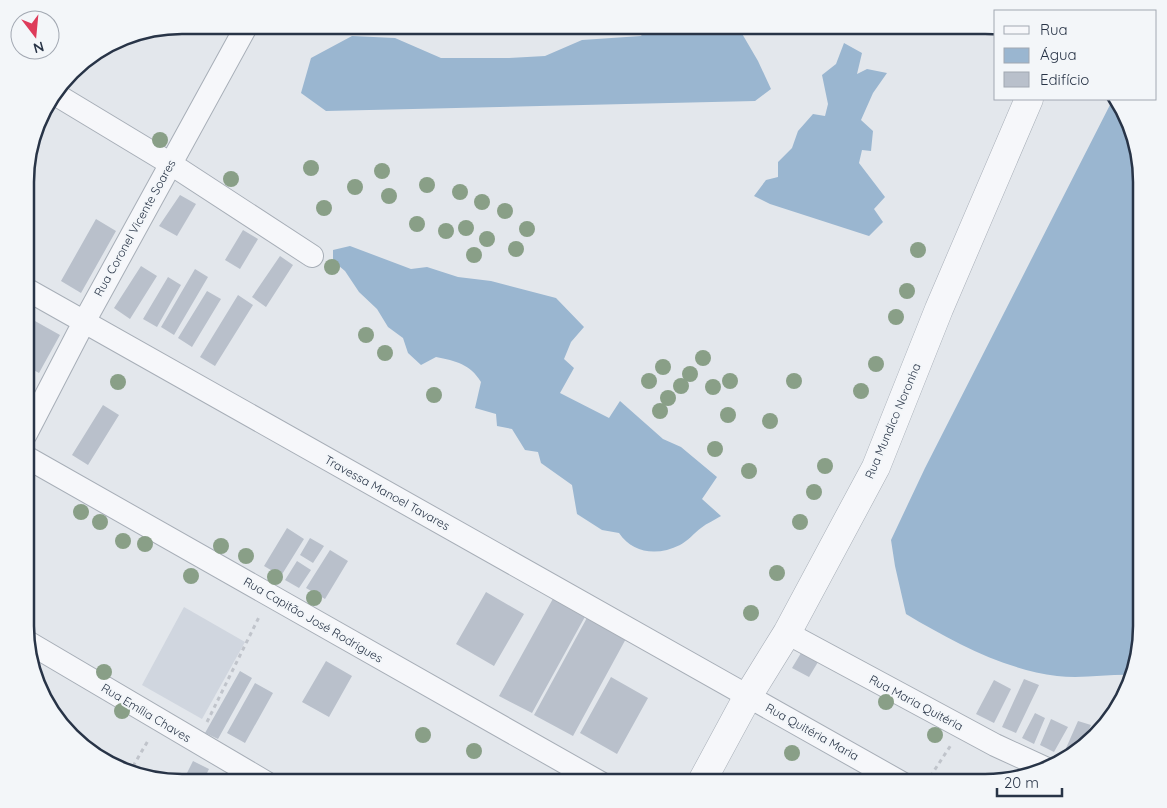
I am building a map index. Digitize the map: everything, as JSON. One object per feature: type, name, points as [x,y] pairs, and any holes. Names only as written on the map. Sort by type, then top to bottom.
[{"type":"street","name":"Rua Coronel Vicente Soares","points":[[34,419],[84,322],[242,34]]},
{"type":"street","points":[[61,98],[171,164],[312,256]]},
{"type":"street","name":"Rua Mundico Noronha","points":[[706,774],[748,696],[787,633],[882,454],[939,309],[1029,100]]},
{"type":"street","name":"Travessa Manoel Tavares","points":[[34,293],[748,696]]},
{"type":"street","name":"Rua Capitão José Rodrigues","points":[[34,462],[585,774]]},
{"type":"street","name":"Rua Maria Quitéria","points":[[787,633],[962,728],[1039,764]]},
{"type":"street","name":"Rua Emília Chaves","points":[[36,647],[252,774]]},
{"type":"street","name":"Rua Quitéria Maria","points":[[748,696],[886,774]]},
{"type":"path","points":[[197,742],[270,596]]},
{"type":"path","points":[[133,766],[160,721]]},
{"type":"path","points":[[932,774],[962,728]]},
{"type":"shaded area","points":[[184,607],[245,642],[202,719],[142,685]]},
{"type":"water","points":[[642,34],[742,34],[771,89],[755,101],[326,111],[301,93],[311,58],[352,36],[395,38],[441,58],[509,58],[545,56],[582,40],[641,36]]},
{"type":"water","points":[[844,43],[862,53],[857,74],[867,69],[887,73],[873,93],[861,120],[873,131],[871,151],[862,150],[859,163],[885,197],[874,209],[883,222],[869,236],[770,204],[754,196],[766,180],[778,177],[778,162],[792,148],[798,131],[813,114],[825,116],[828,104],[822,75],[836,64]]},
{"type":"water","points":[[1110,104],[1122,125],[1128,144],[1133,172],[1133,636],[1125,675],[1057,676],[1017,667],[998,661],[960,644],[906,614],[891,540],[925,468]]},
{"type":"water","points":[[350,246],[411,269],[427,267],[458,277],[491,281],[556,298],[584,327],[571,342],[564,359],[574,368],[560,393],[609,418],[620,401],[663,439],[681,447],[717,477],[702,499],[721,516],[703,526],[680,545],[672,549],[655,552],[639,549],[631,545],[619,533],[602,530],[577,514],[572,485],[541,463],[538,452],[525,450],[512,429],[497,426],[496,414],[475,408],[481,382],[472,371],[462,364],[436,357],[421,365],[408,353],[403,338],[388,327],[377,309],[359,292],[345,271],[333,261],[333,250]]},
{"type":"building","points":[[180,195],[196,204],[177,236],[159,226]]},
{"type":"building","points":[[96,219],[116,231],[81,293],[61,281]]},
{"type":"building","points":[[243,230],[258,239],[240,269],[225,260]]},
{"type":"building","points":[[280,256],[293,265],[266,307],[252,297]]},
{"type":"building","points":[[141,266],[157,276],[130,319],[114,308]]},
{"type":"building","points":[[195,269],[208,277],[174,335],[161,327]]},
{"type":"building","points":[[168,277],[181,285],[157,327],[143,319]]},
{"type":"building","points":[[207,291],[221,299],[192,347],[178,338]]},
{"type":"building","points":[[238,295],[253,305],[215,366],[200,357]]},
{"type":"building","points":[[35,321],[60,335],[39,373],[34,370]]},
{"type":"building","points":[[103,405],[119,415],[88,465],[72,455]]},
{"type":"building","points":[[287,528],[304,539],[281,576],[264,566]]},
{"type":"building","points":[[310,538],[324,546],[313,563],[300,555]]},
{"type":"building","points":[[330,550],[348,561],[325,599],[306,588]]},
{"type":"building","points":[[297,561],[311,570],[299,588],[285,580]]},
{"type":"building","points":[[486,592],[524,614],[494,666],[456,644]]},
{"type":"building","points":[[555,595],[587,613],[532,713],[499,696]]},
{"type":"building","points":[[589,614],[628,635],[573,736],[534,715]]},
{"type":"building","points":[[801,653],[818,662],[809,677],[792,668]]},
{"type":"building","points":[[326,661],[352,676],[329,717],[302,702]]},
{"type":"building","points":[[240,671],[252,678],[218,739],[205,733]]},
{"type":"building","points":[[611,677],[648,698],[617,754],[580,733]]},
{"type":"building","points":[[1024,679],[1039,685],[1016,733],[1002,727]]},
{"type":"building","points":[[994,680],[1011,689],[994,723],[976,714]]},
{"type":"building","points":[[255,683],[273,693],[245,743],[227,733]]},
{"type":"building","points":[[1035,713],[1045,718],[1034,744],[1022,738]]},
{"type":"building","points":[[1051,719],[1068,727],[1054,752],[1040,745]]},
{"type":"building","points":[[1078,721],[1091,725],[1087,733],[1065,750]]},
{"type":"building","points":[[193,761],[209,769],[206,774],[186,774]]}]
